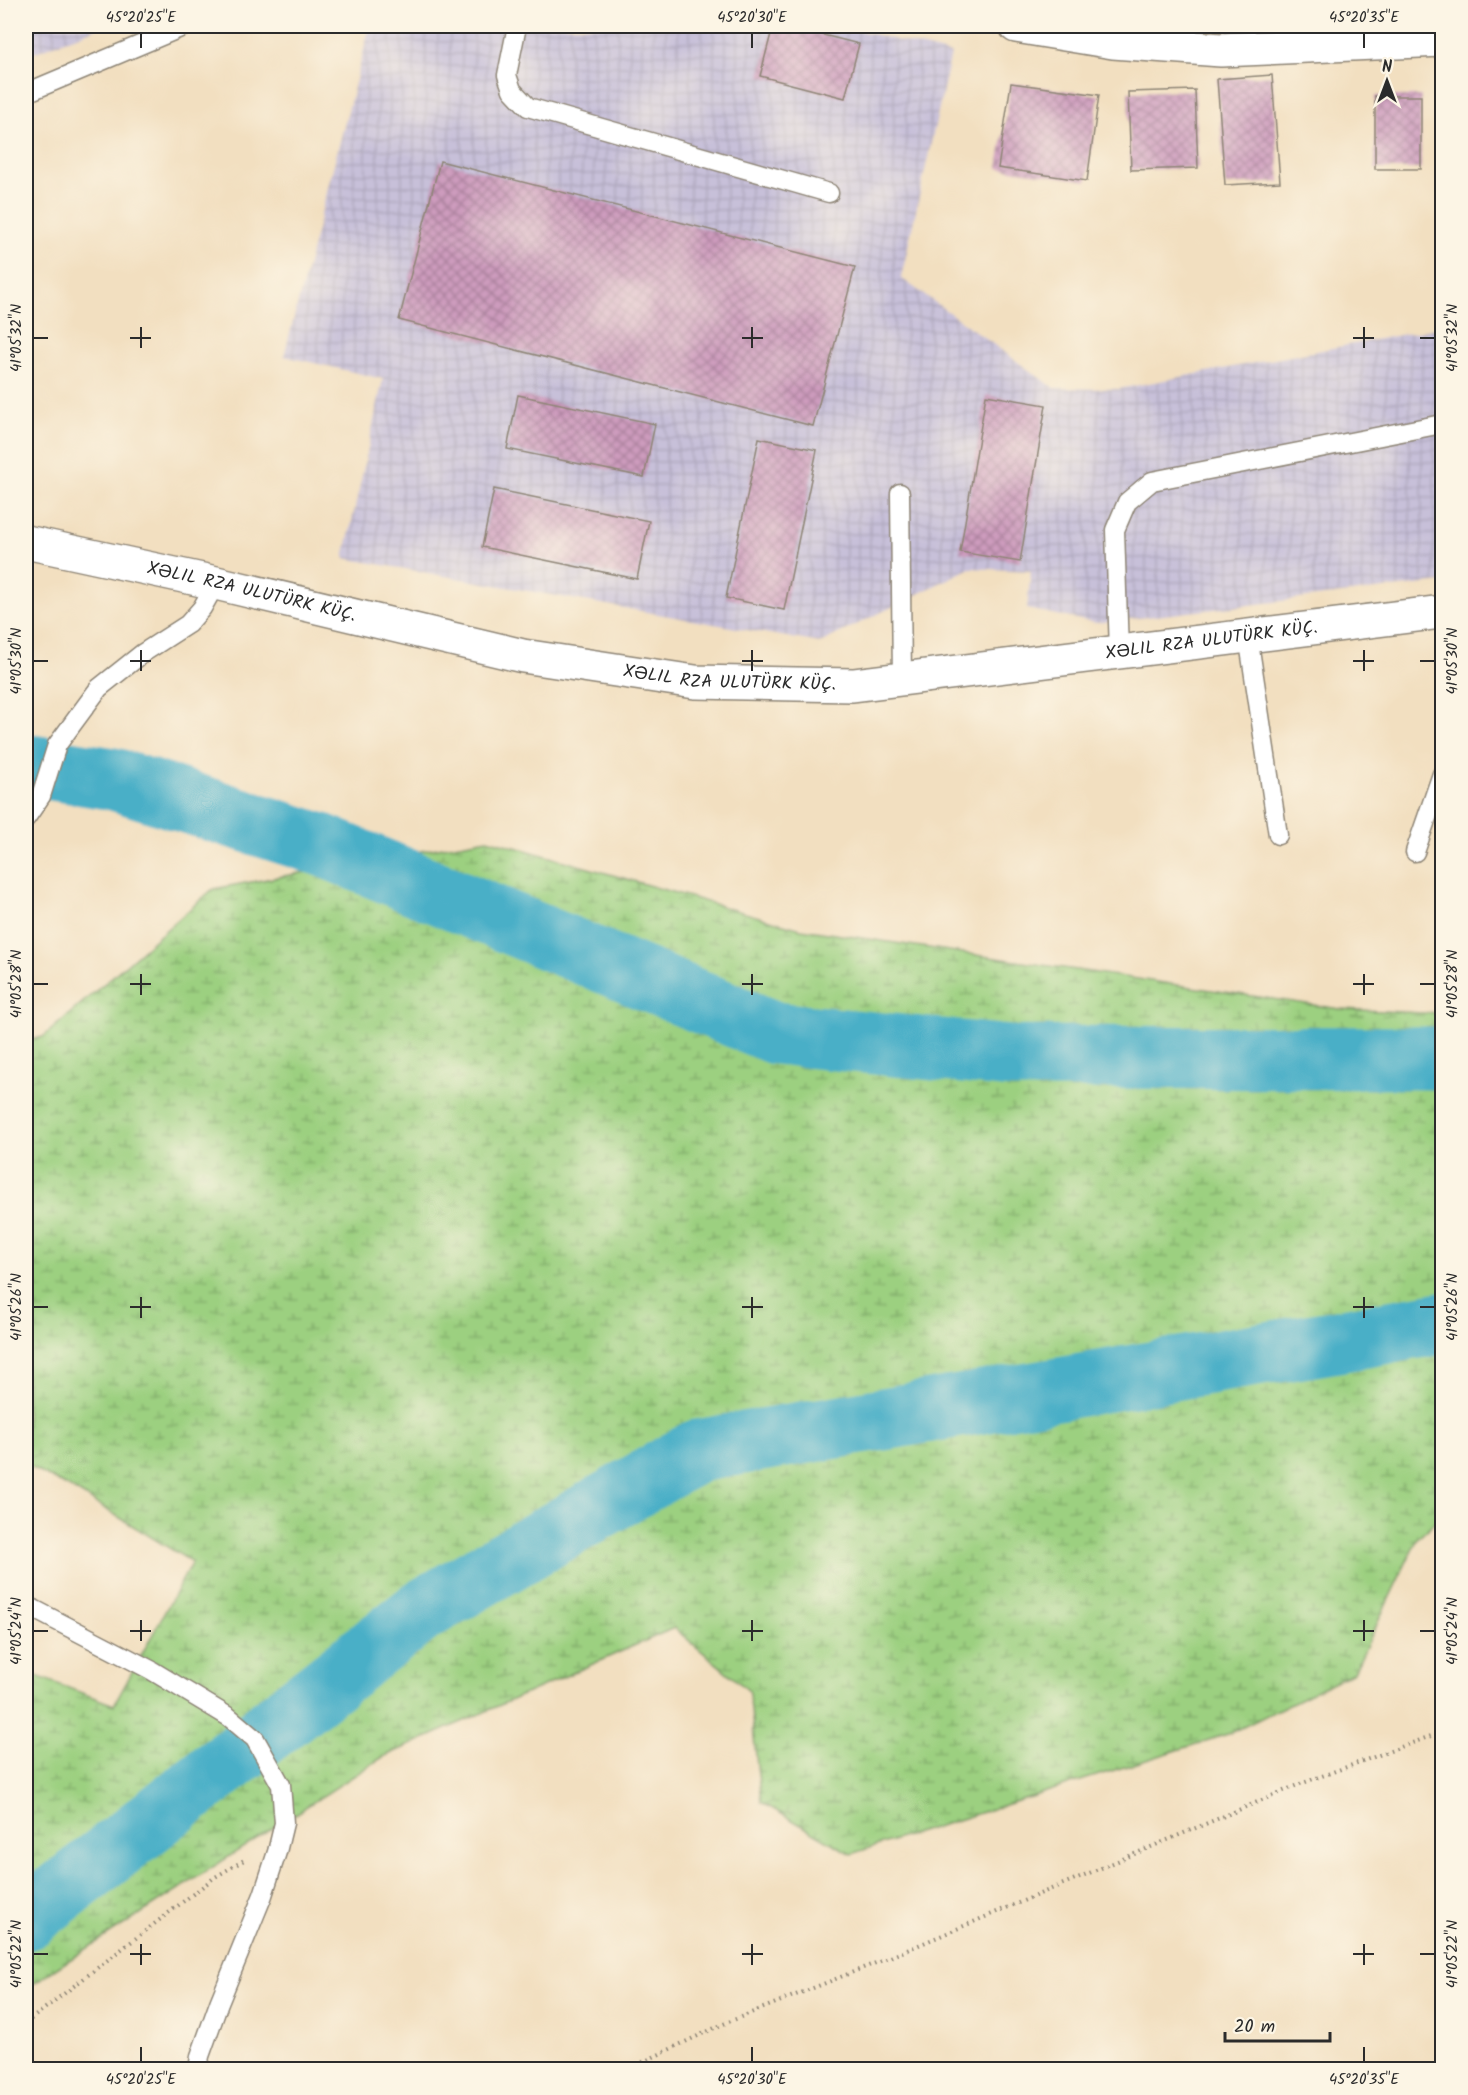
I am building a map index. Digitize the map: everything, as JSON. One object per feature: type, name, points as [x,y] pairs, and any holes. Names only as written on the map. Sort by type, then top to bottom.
[{"type":"street","points":[[1016,26],[1113,42],[1221,50],[1443,40]]},
{"type":"street","name":"XƏLIL RZA ULUTÜRK KÜÇ.","points":[[26,542],[216,583],[523,656],[695,682],[853,685],[1443,612]]},
{"type":"lane","points":[[26,93],[185,26]]},
{"type":"lane","points":[[517,26],[507,75],[512,90],[528,107],[829,193]]},
{"type":"lane","points":[[1119,652],[1115,530],[1127,502],[1152,481],[1443,424]]},
{"type":"lane","points":[[900,493],[902,679]]},
{"type":"lane","points":[[26,818],[41,796],[57,745],[99,688],[143,652],[188,624],[202,608],[216,583]]},
{"type":"lane","points":[[1248,636],[1278,835]]},
{"type":"lane","points":[[1415,852],[1443,774]]},
{"type":"lane","points":[[26,1605],[151,1670],[229,1717],[255,1739],[280,1785],[284,1823],[278,1852],[200,2056],[198,2070]]},
{"type":"path","points":[[626,2070],[721,2025],[888,1958],[1300,1784],[1443,1732]]},
{"type":"path","points":[[26,2023],[215,1877],[247,1859],[278,1852]]},
{"type":"shaded area","points":[[26,26],[102,26],[26,56]]},
{"type":"shaded area","points":[[370,26],[841,26],[951,54],[901,278],[1054,388],[1118,389],[1442,327],[1442,582],[1096,623],[1027,609],[1031,571],[970,568],[820,643],[344,558],[383,379],[284,356]]},
{"type":"green space","points":[[487,839],[801,929],[1340,1009],[1442,1014],[1442,1516],[1418,1538],[1354,1672],[1231,1733],[851,1854],[761,1802],[749,1691],[674,1628],[383,1757],[26,1988],[26,1672],[114,1705],[192,1562],[76,1491],[26,1465],[26,1041],[43,1037],[213,889]]},
{"type":"building","points":[[773,26],[788,26],[859,44],[845,98],[760,76]]},
{"type":"building","points":[[1272,75],[1280,182],[1225,185],[1217,79]]},
{"type":"building","points":[[1011,83],[1099,95],[1087,181],[998,168]]},
{"type":"building","points":[[1195,90],[1198,168],[1131,170],[1128,92]]},
{"type":"building","points":[[1375,96],[1421,96],[1421,169],[1375,169]]},
{"type":"building","points":[[440,161],[855,267],[813,426],[399,320]]},
{"type":"building","points":[[518,395],[655,424],[644,477],[507,449]]},
{"type":"building","points":[[986,395],[1046,405],[1020,562],[960,552]]},
{"type":"building","points":[[759,438],[817,450],[784,610],[726,598]]},
{"type":"building","points":[[494,489],[649,521],[637,579],[482,547]]},
{"type":"waterway","points":[[26,765],[114,779],[322,845],[775,1033],[1011,1057],[1442,1058]]},
{"type":"waterway","points":[[26,1919],[423,1610],[697,1451],[1442,1323]]}]
